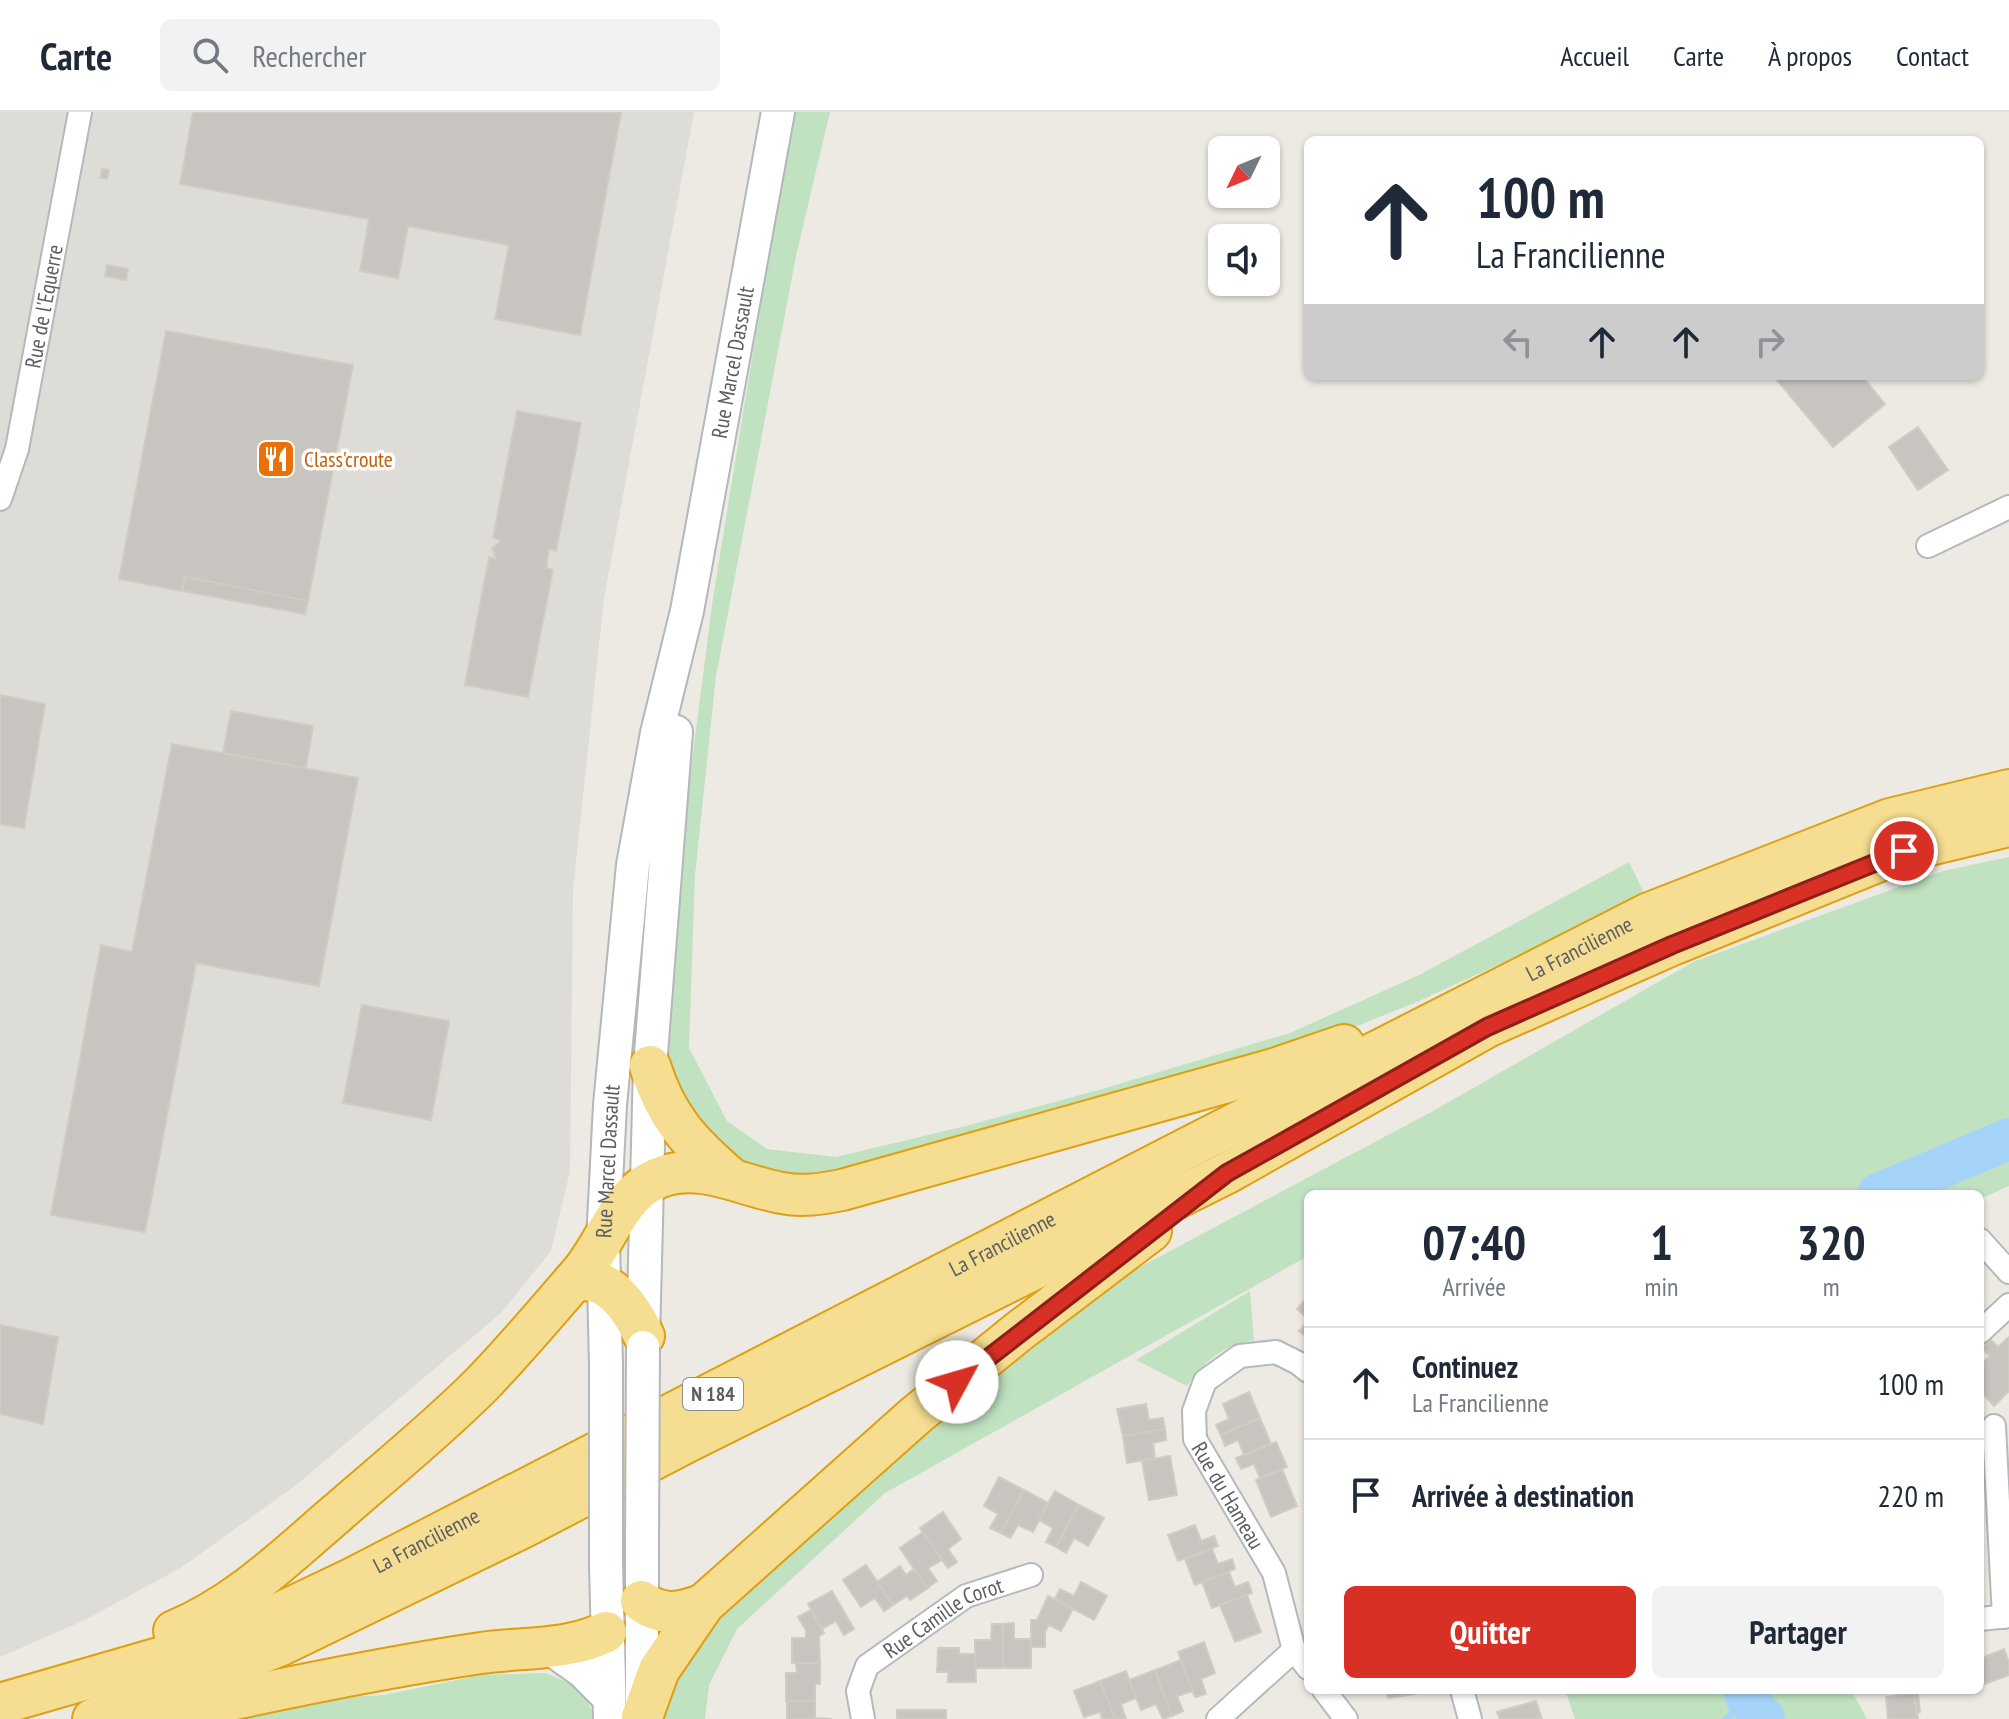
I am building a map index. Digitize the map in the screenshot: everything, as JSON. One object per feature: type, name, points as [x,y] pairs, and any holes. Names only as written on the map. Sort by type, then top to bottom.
[{"type":"highway","name":"La Francilienne","points":[[0,1704],[187,1650],[271,1617],[508,1500],[1647,914],[1890,819],[2009,790]]},
{"type":"highway","name":"La Francilienne","points":[[93,1719],[292,1640],[524,1527],[685,1443],[1227,1173],[1487,1027],[1672,945],[1904,851],[2009,826]]},
{"type":"highway","points":[[0,1704],[203,1618],[248,1589],[451,1414],[514,1349],[589,1284],[603,1241],[620,1212],[648,1184],[682,1172],[732,1179],[758,1188],[802,1196],[842,1190],[1230,1082],[1352,1043],[1407,1036]]},
{"type":"highway","points":[[650,1066],[674,1121],[689,1140],[732,1179]]},
{"type":"highway","points":[[626,1713],[704,1604],[916,1415],[1018,1332],[1227,1173]]},
{"type":"highway","points":[[589,1284],[628,1309],[643,1342]]},
{"type":"highway","points":[[641,1601],[650,1608],[674,1613],[704,1604]]},
{"type":"highway","points":[[145,1719],[369,1672],[483,1652],[586,1641],[606,1632]]},
{"type":"street","name":"Rue de l'Equerre","points":[[0,499],[17,449],[27,403],[80,112]]},
{"type":"street","name":"Rue Marcel Dassault","points":[[603,1241],[612,1090],[633,865],[657,733],[687,611],[778,112]]},
{"type":"street","points":[[1928,546],[2009,507]]},
{"type":"street","name":"Rue Marcel Dassault","points":[[626,1713],[641,1601],[643,1342],[654,985],[687,611]]},
{"type":"street","points":[[1984,1244],[2009,1272]]},
{"type":"street","points":[[589,1284],[606,1365],[606,1632],[626,1713]]},
{"type":"street","points":[[1984,1328],[2009,1305]]},
{"type":"street","name":"Rue du Hameau","points":[[1304,1368],[1276,1352],[1240,1356],[1205,1381],[1194,1411],[1195,1439],[1274,1573],[1294,1650],[1304,1663]]},
{"type":"street","points":[[1984,1619],[2006,1616],[1994,1426]]},
{"type":"street","name":"Rue Camille Corot","points":[[863,1719],[858,1691],[867,1666],[966,1596],[1031,1575]]},
{"type":"street","points":[[606,1632],[619,1624],[641,1601]]},
{"type":"street","points":[[548,1647],[582,1671],[626,1713]]},
{"type":"street","points":[[1218,1719],[1294,1650]]},
{"type":"street","points":[[1327,1694],[1346,1719]]},
{"type":"street","points":[[1463,1694],[1470,1719]]},
{"type":"shaded area","points":[[0,112],[694,112],[604,598],[573,890],[570,1171],[551,1251],[501,1313],[296,1485],[182,1567],[85,1620],[0,1657]]},
{"type":"green space","points":[[792,112],[830,112],[796,256],[716,676],[695,875],[689,1048],[727,1121],[767,1149],[836,1157],[966,1126],[1290,1033],[1419,975],[1629,862],[1646,897],[1419,1001],[1310,1045],[794,1184],[719,1157],[667,1072],[666,1033],[685,815],[713,598]]},
{"type":"green space","points":[[2009,857],[2009,1186],[1984,1197],[1984,1190],[1304,1190],[1304,1258],[885,1493],[737,1629],[709,1685],[705,1719],[662,1719],[694,1633],[856,1488],[1127,1274],[1435,1110],[1693,962],[1943,871]]},
{"type":"green space","points":[[1250,1291],[1254,1340],[1233,1346],[1216,1356],[1187,1386],[1136,1360]]},
{"type":"green space","points":[[545,1673],[577,1688],[595,1719],[220,1719],[283,1700],[384,1695],[481,1675]]},
{"type":"green space","points":[[1566,1694],[1853,1694],[1867,1719],[1575,1719]]},
{"type":"building","points":[[193,112],[621,112],[580,335],[495,319],[509,245],[408,226],[398,278],[360,271],[369,219],[180,184]]},
{"type":"building","points":[[102,169],[109,170],[107,179],[100,178]]},
{"type":"building","points":[[107,265],[128,269],[126,280],[105,276]]},
{"type":"building","points":[[166,331],[353,365],[308,601],[185,577],[182,591],[119,579]]},
{"type":"building","points":[[1777,380],[1865,380],[1885,404],[1833,447]]},
{"type":"building","points":[[517,411],[581,423],[556,551],[549,549],[546,568],[553,570],[528,697],[465,685],[489,557],[496,559],[492,548],[500,540],[493,538]]},
{"type":"building","points":[[1918,427],[1948,470],[1918,490],[1889,447]]},
{"type":"building","points":[[185,577],[308,601],[305,614],[182,591]]},
{"type":"building","points":[[0,695],[45,704],[24,828],[0,824]]},
{"type":"building","points":[[231,711],[313,726],[306,768],[223,753]]},
{"type":"building","points":[[172,744],[358,778],[319,986],[196,963],[145,1232],[51,1215],[101,945],[132,952]]},
{"type":"building","points":[[362,1005],[449,1021],[431,1120],[343,1103]]},
{"type":"building","points":[[1304,1301],[1304,1315],[1297,1309]]},
{"type":"building","points":[[0,1325],[58,1337],[43,1424],[0,1414]]},
{"type":"building","points":[[2009,1337],[2009,1391],[1994,1406],[1984,1395],[1984,1361],[1990,1356],[1984,1346],[1991,1340],[1998,1347]]},
{"type":"building","points":[[1249,1392],[1260,1418],[1221,1435],[1216,1425],[1229,1419],[1223,1404]]},
{"type":"building","points":[[1146,1404],[1149,1420],[1163,1418],[1165,1429],[1123,1436],[1117,1409]]},
{"type":"building","points":[[1260,1418],[1271,1444],[1244,1455],[1238,1440],[1225,1446],[1221,1435]]},
{"type":"building","points":[[1165,1429],[1166,1440],[1153,1443],[1155,1458],[1127,1463],[1123,1436]]},
{"type":"building","points":[[1276,1442],[1287,1467],[1260,1478],[1254,1464],[1241,1469],[1236,1458]]},
{"type":"building","points":[[1170,1456],[1177,1495],[1149,1500],[1142,1461]]},
{"type":"building","points":[[1282,1469],[1297,1506],[1271,1517],[1256,1480]]},
{"type":"building","points":[[999,1477],[1024,1490],[1001,1533],[990,1528],[998,1514],[984,1506]]},
{"type":"building","points":[[1024,1490],[1048,1503],[1033,1532],[1018,1525],[1010,1538],[1001,1533]]},
{"type":"building","points":[[1055,1491],[1079,1505],[1056,1547],[1046,1542],[1053,1528],[1039,1520]]},
{"type":"building","points":[[1079,1505],[1104,1518],[1088,1546],[1074,1538],[1066,1553],[1056,1547]]},
{"type":"building","points":[[943,1512],[961,1539],[948,1549],[957,1562],[948,1568],[920,1528]]},
{"type":"building","points":[[1195,1525],[1201,1541],[1214,1536],[1218,1546],[1178,1561],[1168,1535]]},
{"type":"building","points":[[923,1532],[942,1560],[928,1568],[937,1581],[927,1588],[900,1548]]},
{"type":"building","points":[[1212,1549],[1218,1564],[1232,1559],[1235,1569],[1195,1585],[1185,1559]]},
{"type":"building","points":[[866,1565],[893,1605],[884,1611],[875,1598],[861,1607],[843,1580]]},
{"type":"building","points":[[900,1566],[906,1575],[914,1569],[928,1588],[910,1600],[907,1596],[893,1605],[877,1582]]},
{"type":"building","points":[[1229,1572],[1235,1587],[1248,1582],[1252,1593],[1212,1608],[1202,1582]]},
{"type":"building","points":[[1081,1582],[1107,1596],[1094,1620],[1055,1599],[1060,1589],[1074,1596]]},
{"type":"building","points":[[832,1591],[854,1629],[844,1635],[836,1621],[822,1629],[808,1604]]},
{"type":"building","points":[[1247,1595],[1261,1632],[1235,1642],[1220,1605]]},
{"type":"building","points":[[1048,1596],[1073,1609],[1061,1631],[1049,1625],[1045,1632],[1045,1647],[1031,1647],[1031,1620],[1037,1620]]},
{"type":"building","points":[[811,1610],[824,1633],[819,1636],[820,1663],[792,1663],[792,1638],[806,1638],[806,1630],[798,1617]]},
{"type":"building","points":[[1014,1623],[1014,1639],[1031,1639],[1031,1668],[1003,1668],[1003,1624]]},
{"type":"building","points":[[992,1624],[1003,1624],[1003,1668],[975,1668],[975,1640],[991,1640]]},
{"type":"building","points":[[1204,1642],[1215,1673],[1201,1679],[1206,1694],[1195,1697],[1178,1652]]},
{"type":"building","points":[[938,1648],[959,1648],[959,1654],[975,1654],[976,1682],[948,1682],[948,1672],[937,1672]]},
{"type":"building","points":[[2004,1649],[2009,1675],[1984,1684],[1984,1657]]},
{"type":"building","points":[[1181,1660],[1193,1691],[1177,1696],[1183,1711],[1172,1716],[1155,1670]]},
{"type":"building","points":[[796,1663],[820,1663],[820,1684],[815,1684],[815,1701],[786,1701],[786,1673],[797,1673]]},
{"type":"building","points":[[1155,1670],[1172,1716],[1163,1719],[1156,1704],[1141,1710],[1129,1680]]},
{"type":"building","points":[[1126,1671],[1136,1698],[1121,1704],[1126,1719],[1115,1719],[1100,1681]]},
{"type":"building","points":[[1100,1681],[1115,1719],[1102,1719],[1100,1712],[1084,1717],[1080,1707],[1074,1691]]},
{"type":"building","points":[[1387,1694],[1416,1694],[1388,1698]]},
{"type":"building","points":[[1914,1694],[1918,1719],[1888,1719],[1886,1697]]},
{"type":"building","points":[[1914,1694],[1918,1694],[1920,1712],[1917,1713]]},
{"type":"building","points":[[787,1701],[815,1701],[815,1718],[832,1719],[787,1719]]},
{"type":"building","points":[[1536,1701],[1542,1719],[1500,1719],[1497,1712]]},
{"type":"building","points":[[897,1710],[946,1710],[946,1719],[897,1719]]},
{"type":"waterway","points":[[1888,1190],[2009,1139]]},
{"type":"waterway","points":[[1745,1694],[1764,1719]]},
{"type":"waterway","points":[[1726,1719],[1747,1699]]},
{"type":"place","name":"Class'croute","points":[[276,459]]},
{"type":"route","points":[[957,1382],[1227,1173],[1487,1027],[1672,945],[1904,851]]}]
